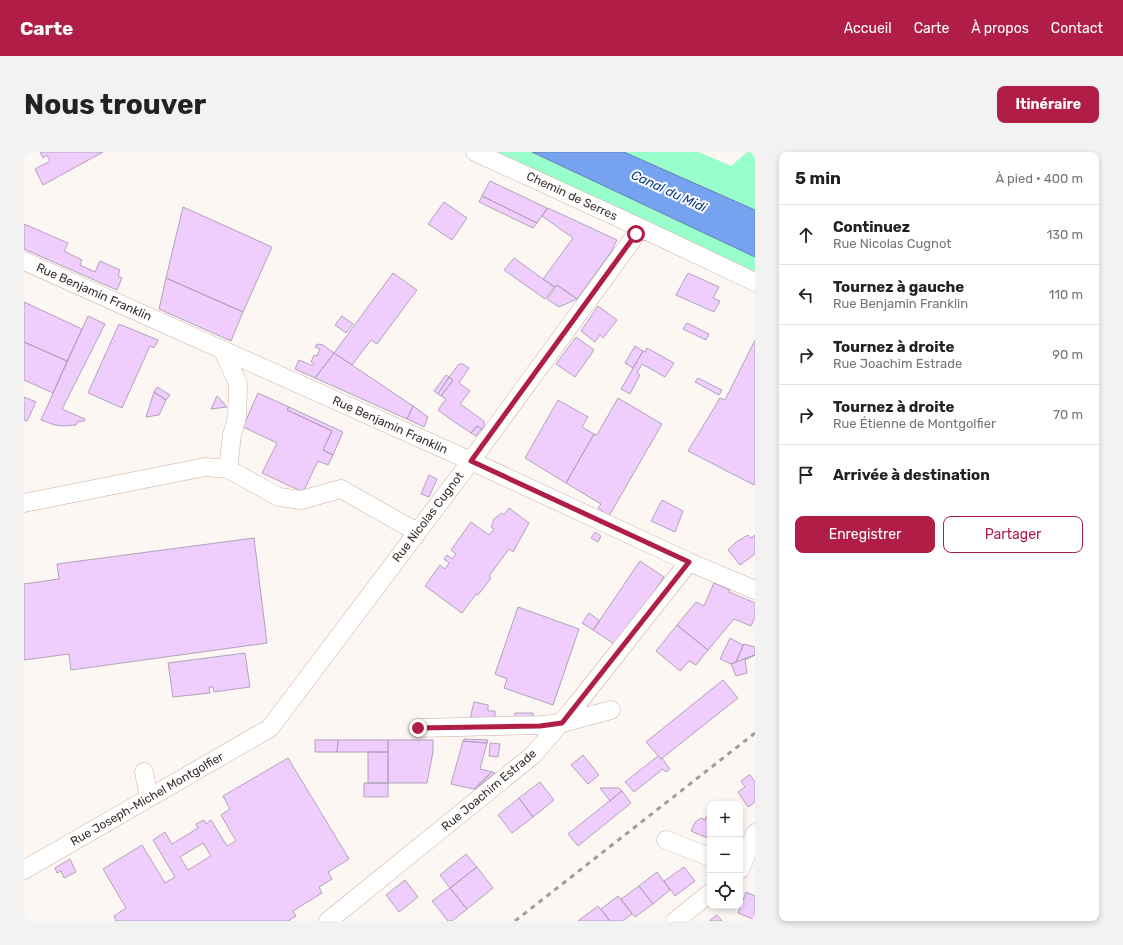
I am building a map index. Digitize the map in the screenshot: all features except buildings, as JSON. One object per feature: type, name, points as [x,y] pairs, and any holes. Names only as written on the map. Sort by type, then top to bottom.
[{"type":"street","name":"Chemin de Serres","points":[[475,152],[755,282]]},
{"type":"street","name":"Rue Nicolas Cugnot","points":[[270,728],[471,461],[641,228]]},
{"type":"street","name":"Rue Benjamin Franklin","points":[[24,261],[471,461],[689,562],[755,590]]},
{"type":"street","points":[[223,350],[238,384],[237,417],[232,435],[228,469]]},
{"type":"street","points":[[24,503],[205,467],[228,469],[279,496],[301,500],[341,489],[417,532]]},
{"type":"street","name":"Rue Joachim Estrade","points":[[328,921],[533,755],[562,723],[689,562]]},
{"type":"street","points":[[418,728],[540,726],[562,723],[611,710]]},
{"type":"street","name":"Rue Joseph-Michel Montgolfier","points":[[24,870],[270,728]]},
{"type":"street","points":[[144,772],[150,798]]},
{"type":"street","points":[[744,870],[755,833]]},
{"type":"street","points":[[666,840],[707,856]]},
{"type":"street","points":[[675,921],[707,895]]},
{"type":"green space","points":[[487,152],[532,152],[755,257],[755,277]]},
{"type":"green space","points":[[624,152],[699,152],[731,166],[747,152],[755,152],[755,210]]},
{"type":"water","name":"Canal du Midi","points":[[532,152],[624,152],[755,210],[755,257]]},
{"type":"railway","points":[[515,921],[755,733]]},
{"type":"route","points":[[418,728],[540,726],[562,723],[689,562],[471,461],[636,234]]}]
